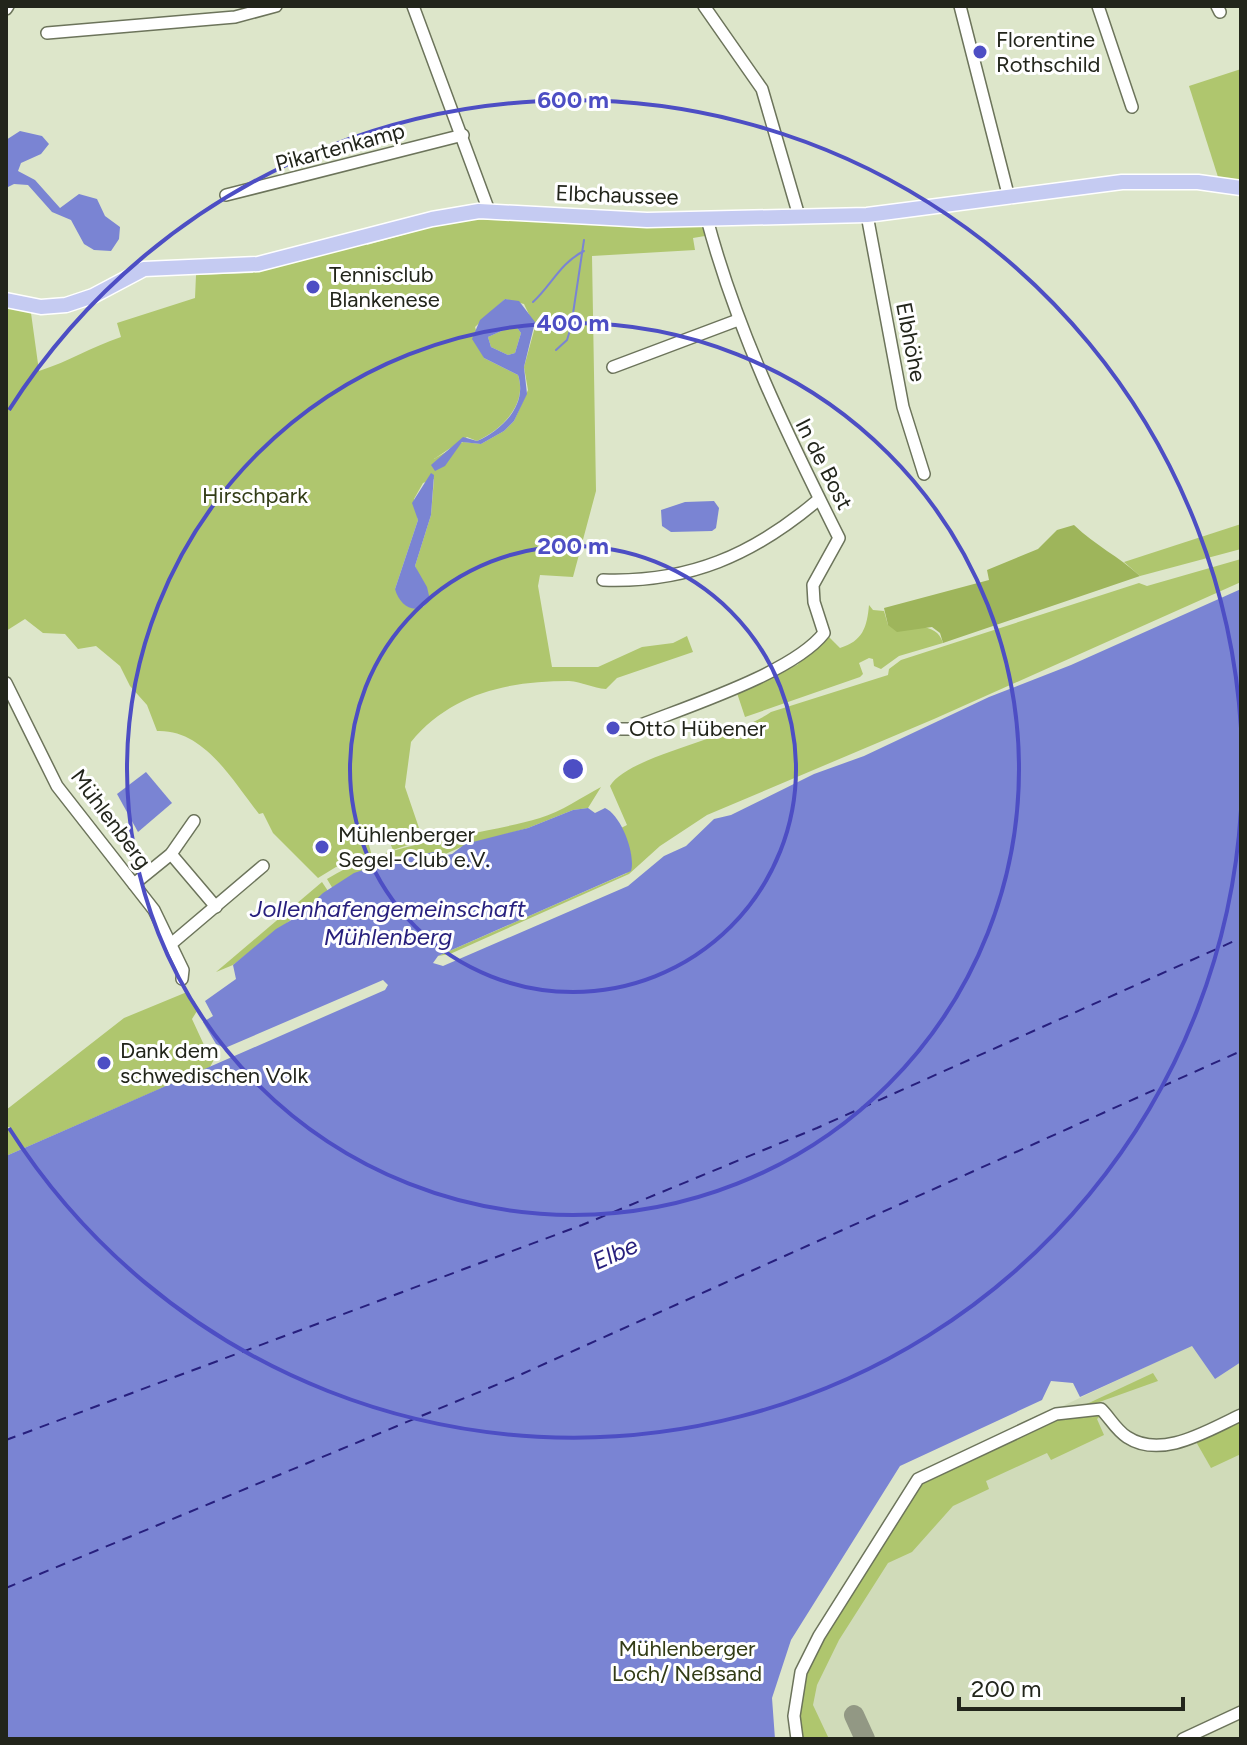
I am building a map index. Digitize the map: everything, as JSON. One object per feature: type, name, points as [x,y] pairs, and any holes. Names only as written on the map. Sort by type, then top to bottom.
[{"type":"main road","name":"Elbchaussee","points":[[6,300],[41,307],[66,305],[93,296],[144,269],[258,264],[448,215],[489,211],[613,220],[867,215],[1122,182],[1198,182],[1241,188]]},
{"type":"street","points":[[47,33],[217,19],[276,6]]},
{"type":"street","points":[[413,6],[489,211]]},
{"type":"street","points":[[704,6],[762,89],[799,216]]},
{"type":"street","points":[[960,6],[1009,198]]},
{"type":"street","points":[[1098,6],[1132,107]]},
{"type":"street","name":"Pikartenkamp","points":[[226,195],[463,135]]},
{"type":"street","name":"Elbhöhe","points":[[867,215],[903,407],[924,474]]},
{"type":"street","name":"In de Bost","points":[[621,729],[631,729],[728,690],[815,645],[824,633],[814,602],[813,585],[818,569],[839,541],[738,320],[707,219]]},
{"type":"street","points":[[613,367],[738,320]]},
{"type":"street","points":[[603,580],[643,582],[693,573],[783,530],[818,500]]},
{"type":"street","name":"Mühlenberg","points":[[6,683],[57,786],[154,910],[183,970],[182,979]]},
{"type":"street","points":[[134,884],[171,854],[194,821]]},
{"type":"street","points":[[171,854],[216,907]]},
{"type":"street","points":[[171,944],[263,866]]},
{"type":"street","points":[[797,1739],[794,1716],[801,1672],[819,1636],[918,1479],[1056,1414],[1101,1409],[1126,1437],[1151,1445],[1190,1438],[1241,1415]]},
{"type":"street","points":[[1183,1739],[1241,1712]]},
{"type":"shaded area","points":[[1192,1345],[1215,1379],[1241,1362],[1241,1739],[792,1739],[791,1694],[806,1648],[914,1476]]},
{"type":"green space","points":[[1241,69],[1241,182],[1218,177],[1189,86]]},
{"type":"green space","name":"Hirschpark","points":[[707,219],[711,235],[693,238],[695,250],[592,256],[596,491],[573,577],[540,575],[538,586],[552,667],[598,667],[642,647],[673,643],[687,636],[693,652],[617,678],[606,689],[569,681],[503,687],[463,701],[444,712],[411,742],[405,787],[419,828],[409,837],[408,845],[393,850],[383,826],[365,831],[372,856],[336,867],[318,878],[273,833],[263,813],[259,814],[203,747],[189,738],[157,731],[147,705],[130,686],[120,666],[96,646],[78,649],[65,634],[43,633],[25,619],[6,631],[6,306],[31,313],[39,371],[121,337],[117,323],[195,298],[196,275],[253,273],[252,265],[364,239],[367,245],[456,220]],"holes":[[[505,299],[524,304],[535,327],[524,367],[528,390],[514,421],[504,431],[481,444],[463,442],[434,459],[467,437],[477,441],[486,436],[503,423],[516,406],[520,386],[518,375],[484,358],[475,327]],[[434,479],[431,515],[415,566],[430,600],[423,607],[395,589],[418,520],[414,499],[423,483]]]},
{"type":"green space","points":[[515,325],[521,333],[515,353],[508,355],[491,347],[488,337]]},
{"type":"green space","points":[[1241,524],[1241,549],[1140,576],[1124,562]]},
{"type":"green space","points":[[1074,525],[1140,576],[943,643],[940,633],[932,627],[897,632],[888,625],[884,608],[989,580],[987,570],[1038,549],[1057,530]]},
{"type":"green space","points":[[1241,559],[1241,582],[934,719],[707,815],[660,846],[629,874],[450,954],[438,956],[627,873],[631,855],[621,828],[627,825],[610,786],[638,765],[756,721],[771,712],[888,675],[889,669],[901,660],[1139,583],[1147,586]]},
{"type":"green space","points":[[869,605],[873,610],[884,611],[888,625],[928,628],[940,636],[943,643],[899,656],[881,669],[874,666],[873,659],[869,658],[859,663],[863,674],[860,677],[745,717],[736,690],[797,665],[828,636],[840,648],[848,645],[862,632]]},
{"type":"green space","points":[[601,787],[588,808],[573,810],[441,856],[440,851],[367,867],[333,889],[327,879],[351,866],[403,848],[540,818]]},
{"type":"green space","points":[[322,882],[328,891],[233,965],[216,972]]},
{"type":"green space","points":[[187,992],[195,1002],[197,1011],[192,1019],[204,1045],[217,1054],[210,1067],[6,1156],[6,1131],[11,1127],[6,1127],[6,1110],[124,1018]]},
{"type":"green space","points":[[1153,1373],[1158,1381],[1076,1409]]},
{"type":"green space","points":[[1091,1411],[1100,1416],[1097,1419],[1104,1435],[1051,1460],[1047,1453],[986,1481],[989,1489],[953,1506],[912,1552],[888,1563],[839,1640],[817,1685],[813,1705],[829,1739],[800,1739],[797,1718],[809,1659],[920,1481],[1046,1423]]},
{"type":"green space","points":[[1241,1419],[1241,1454],[1211,1468],[1195,1440]]},
{"type":"water","points":[[20,131],[42,136],[49,144],[41,154],[21,163],[18,171],[35,180],[60,208],[79,194],[97,199],[105,216],[120,227],[119,239],[111,251],[94,250],[84,244],[71,220],[52,212],[28,185],[14,184],[6,188],[6,140]]},
{"type":"water","points":[[505,299],[519,301],[535,322],[524,367],[527,394],[514,421],[504,431],[481,444],[462,442],[445,466],[435,471],[431,465],[463,437],[477,441],[504,423],[519,396],[518,375],[484,358],[472,339],[480,320]],"holes":[[[515,325],[521,333],[515,353],[508,355],[491,347],[488,337]]]},
{"type":"water","points":[[431,473],[434,475],[431,515],[415,566],[427,587],[430,600],[415,609],[401,601],[395,589],[418,520],[412,503]]},
{"type":"water","points":[[714,501],[719,508],[716,528],[712,531],[671,532],[662,526],[661,510],[685,502]]},
{"type":"water","points":[[1241,589],[1241,1362],[1215,1379],[1192,1346],[1080,1397],[1073,1383],[1051,1381],[1042,1400],[900,1466],[791,1640],[772,1698],[775,1739],[6,1739],[6,1156],[385,990],[388,985],[383,980],[225,1048],[216,1044],[203,1022],[213,1016],[205,1001],[236,979],[233,965],[276,929],[300,915],[323,893],[354,873],[399,858],[440,851],[442,856],[452,854],[465,844],[528,828],[573,810],[588,808],[595,813],[605,808],[617,818],[629,845],[631,871],[438,956],[433,963],[443,966],[628,886],[664,856],[686,846],[714,819],[731,815],[814,774],[864,756],[989,697],[1071,665]]},
{"type":"water","points":[[146,772],[172,803],[138,832],[117,794]]},
{"type":"waterway","points":[[556,350],[567,340],[571,327],[584,240]]},
{"type":"waterway","points":[[533,302],[562,268],[584,251]]},
{"type":"ferry route","points":[[6,1440],[582,1225],[817,1128],[1241,938]]},
{"type":"ferry route","points":[[6,1588],[513,1378],[1241,1051]]},
{"type":"taxiway","points":[[854,1715],[865,1739]]},
{"type":"place","name":"Florentine Rothschild","points":[[980,52]]},
{"type":"place","name":"Tennisclub Blankenese","points":[[313,287]]},
{"type":"place","name":"Otto Hübener","points":[[613,728]]},
{"type":"place","name":"Mühlenberger Segel-Club e.V.","points":[[322,847]]},
{"type":"place","name":"Dank dem schwedischen Volk","points":[[104,1063]]},
{"type":"water label","name":"Jollenhafengemeinschaft Mühlenberg","points":[[388,922]]},
{"type":"water label","name":"Elbe","points":[[615,1253]]},
{"type":"park label","name":"Mühlenberger Loch/ Neßsand","points":[[687,1660]]}]
